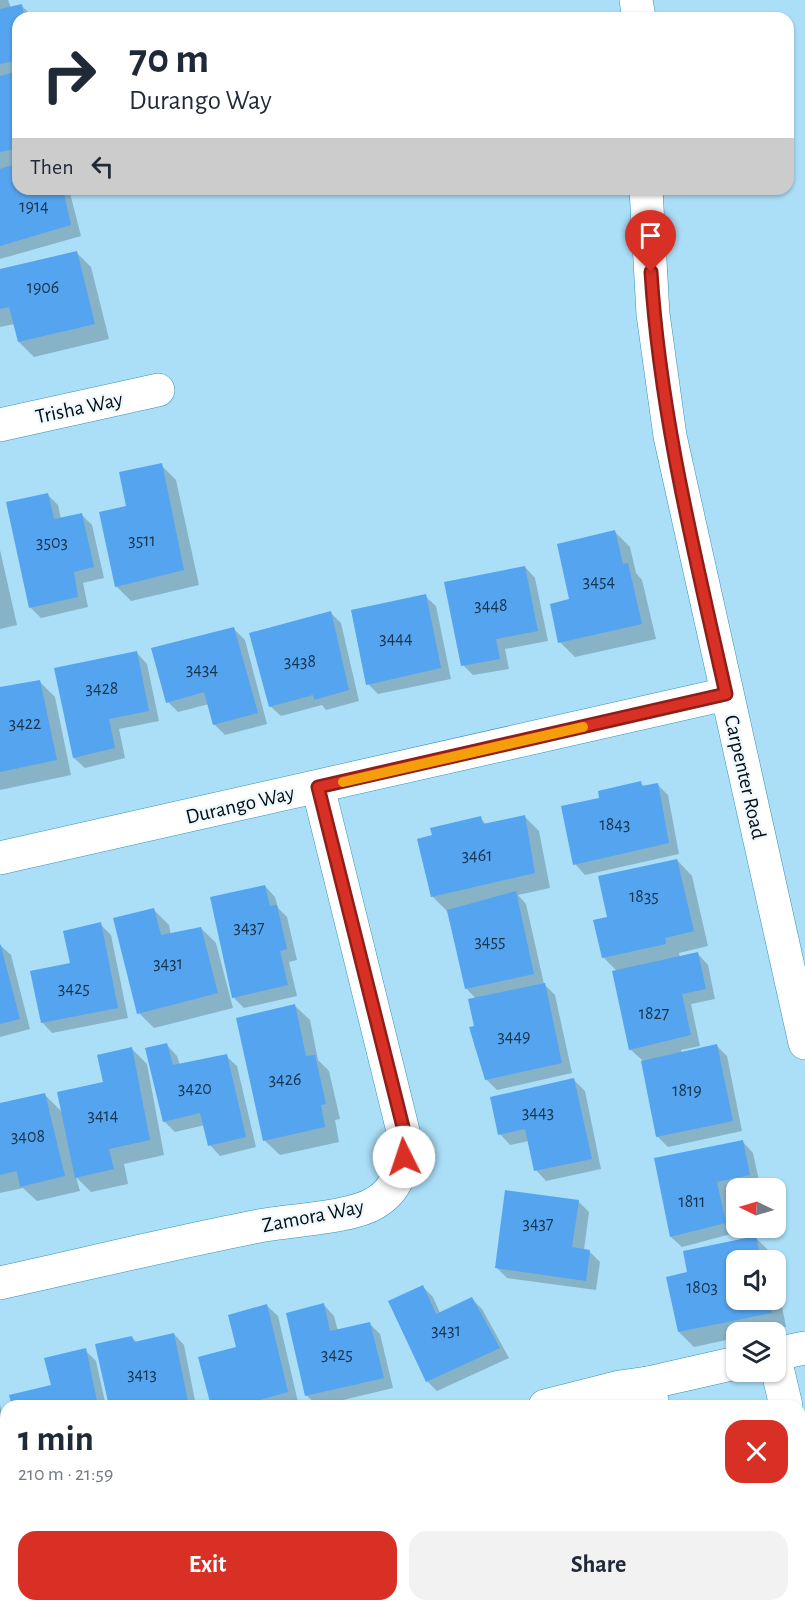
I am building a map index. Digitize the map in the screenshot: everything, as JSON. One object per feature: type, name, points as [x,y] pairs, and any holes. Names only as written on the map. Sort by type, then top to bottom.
[{"type":"street","name":"Carpenter Road","points":[[646,195],[653,314],[670,436],[805,1043]]},
{"type":"street","name":"Trisha Way","points":[[0,425],[158,390]]},
{"type":"street","name":"Durango Way","points":[[0,858],[726,694]]},
{"type":"street","name":"Zamora Way","points":[[0,1283],[249,1228],[373,1204],[388,1193],[400,1176],[404,1157],[404,1131],[318,787]]},
{"type":"street","points":[[786,1352],[805,1348]]},
{"type":"street","points":[[569,1400],[620,1387],[650,1394],[726,1367]]},
{"type":"street","points":[[780,1382],[785,1400]]},
{"type":"building","points":[[22,4],[23,12],[12,12],[12,61],[0,64],[0,9]]},
{"type":"building","points":[[12,73],[12,149],[0,152],[0,76]]},
{"type":"building","points":[[12,165],[12,195],[64,195],[71,225],[0,246],[0,169]]},
{"type":"building","points":[[77,251],[95,324],[18,342],[9,307],[0,309],[0,269]]},
{"type":"building","points":[[162,463],[184,570],[115,587],[99,512],[126,506],[119,472]]},
{"type":"building","points":[[48,493],[54,519],[82,513],[94,567],[74,572],[78,597],[29,608],[6,502]]},
{"type":"building","points":[[615,530],[623,564],[628,563],[642,624],[558,643],[550,604],[569,599],[557,544]]},
{"type":"building","points":[[525,566],[538,631],[496,639],[500,659],[461,666],[444,582]]},
{"type":"building","points":[[426,594],[441,668],[366,685],[351,610]]},
{"type":"building","points":[[331,611],[349,690],[314,700],[313,695],[269,707],[249,633]]},
{"type":"building","points":[[234,627],[258,713],[213,725],[204,692],[166,703],[151,648]]},
{"type":"building","points":[[137,651],[149,711],[109,719],[115,748],[73,758],[54,668]]},
{"type":"building","points":[[40,680],[57,760],[0,772],[0,687]]},
{"type":"building","points":[[641,781],[642,786],[658,783],[669,843],[573,865],[561,806],[599,798],[598,791]]},
{"type":"building","points":[[525,815],[535,873],[431,897],[417,839],[432,835],[430,828],[481,816],[483,824]]},
{"type":"building","points":[[677,859],[694,931],[665,938],[666,944],[602,958],[593,920],[607,917],[598,876]]},
{"type":"building","points":[[265,885],[270,906],[277,905],[287,949],[280,951],[288,985],[232,998],[210,897]]},
{"type":"building","points":[[516,891],[534,974],[465,989],[447,910]]},
{"type":"building","points":[[154,908],[161,935],[201,927],[218,993],[137,1014],[113,918]]},
{"type":"building","points":[[101,922],[118,1008],[41,1023],[30,971],[70,963],[63,931]]},
{"type":"building","points":[[0,943],[20,1019],[0,1024]]},
{"type":"building","points":[[698,952],[706,989],[682,994],[691,1035],[629,1050],[612,971]]},
{"type":"building","points":[[545,983],[562,1063],[485,1080],[469,1027],[474,1026],[468,999]]},
{"type":"building","points":[[295,1004],[306,1056],[315,1055],[326,1104],[321,1105],[325,1127],[263,1141],[236,1018]]},
{"type":"building","points":[[167,1043],[173,1065],[227,1054],[246,1137],[208,1146],[200,1113],[163,1122],[145,1048]]},
{"type":"building","points":[[717,1044],[733,1121],[656,1137],[641,1061]]},
{"type":"building","points":[[132,1047],[150,1140],[109,1149],[114,1169],[75,1178],[57,1092],[103,1082],[97,1055]]},
{"type":"building","points":[[574,1078],[592,1159],[534,1171],[525,1129],[498,1135],[490,1097]]},
{"type":"building","points":[[45,1093],[65,1176],[20,1187],[17,1171],[0,1175],[0,1103]]},
{"type":"building","points":[[743,1140],[750,1175],[726,1178],[726,1180],[717,1182],[726,1223],[670,1237],[654,1158]]},
{"type":"building","points":[[505,1190],[579,1200],[572,1247],[590,1250],[586,1281],[495,1268]]},
{"type":"building","points":[[756,1238],[759,1250],[726,1250],[726,1310],[771,1310],[772,1313],[678,1332],[666,1277],[687,1272],[683,1251]]},
{"type":"building","points":[[423,1285],[436,1314],[472,1297],[500,1348],[426,1382],[388,1301]]},
{"type":"building","points":[[324,1303],[330,1331],[370,1322],[384,1378],[305,1396],[286,1313]]},
{"type":"building","points":[[267,1304],[288,1392],[259,1400],[209,1400],[198,1357],[236,1347],[228,1315]]},
{"type":"building","points":[[174,1333],[188,1400],[108,1400],[95,1344],[132,1336],[134,1342]]},
{"type":"building","points":[[86,1348],[97,1400],[10,1400],[9,1395],[51,1385],[44,1358]]},
{"type":"slow traffic","points":[[343,782],[583,727]]},
{"type":"route","points":[[404,1157],[404,1131],[318,787],[726,694],[670,436],[653,314],[651,272]]}]
